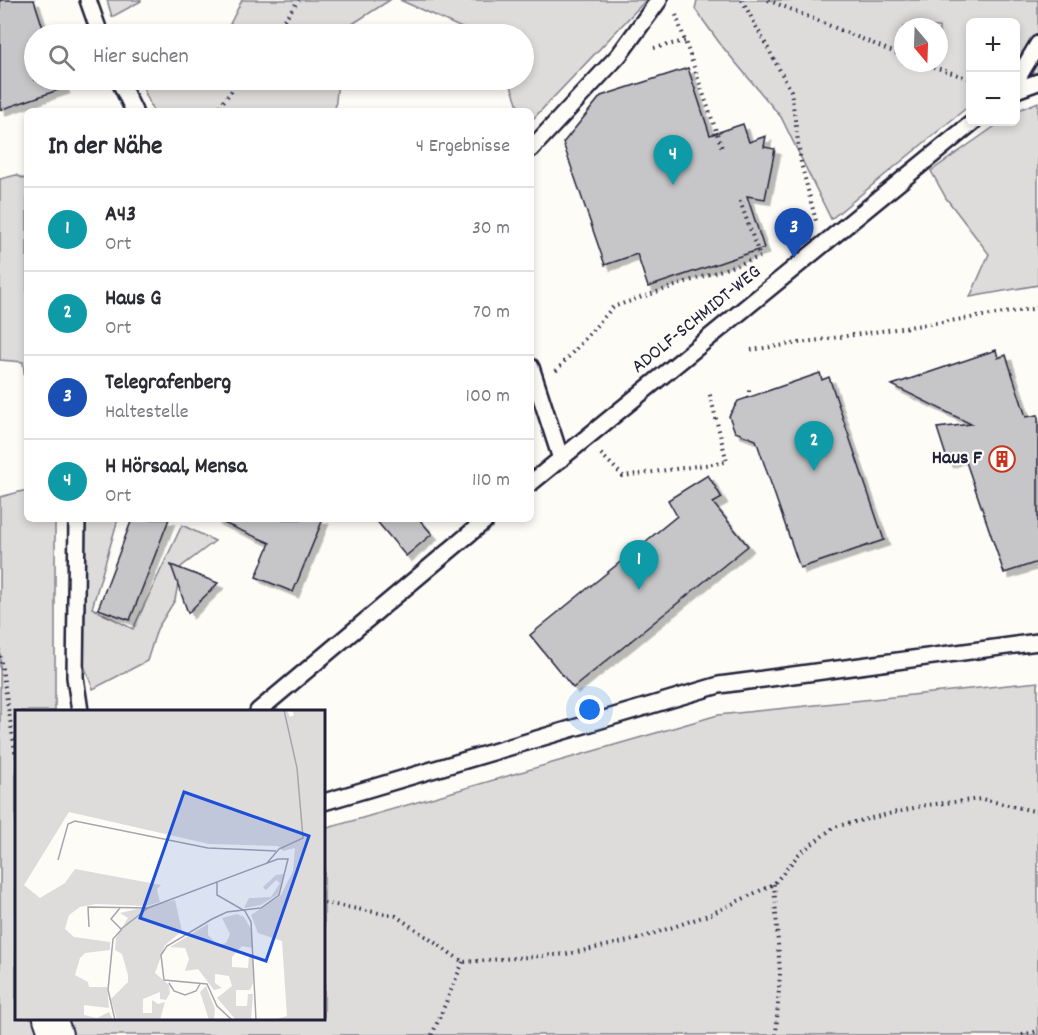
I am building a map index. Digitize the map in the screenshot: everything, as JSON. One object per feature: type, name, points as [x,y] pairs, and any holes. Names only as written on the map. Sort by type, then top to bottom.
[{"type":"street","points":[[51,1020],[56,1035]]},
{"type":"lane","points":[[88,0],[96,24]]},
{"type":"lane","points":[[534,146],[619,55],[659,0]]},
{"type":"lane","points":[[1020,74],[1038,44]]},
{"type":"lane","points":[[1020,89],[1038,82]]},
{"type":"lane","points":[[124,90],[133,108]]},
{"type":"lane","name":"ADOLF-SCHMIDT-WEG","points":[[534,481],[968,126]]},
{"type":"lane","points":[[534,374],[561,459]]},
{"type":"lane","points":[[77,522],[75,677],[80,710]]},
{"type":"lane","points":[[259,710],[483,522]]},
{"type":"lane","points":[[326,801],[719,686],[1038,642]]},
{"type":"path","points":[[281,24],[299,0]]},
{"type":"path","points":[[742,0],[791,91],[801,163],[822,245]]},
{"type":"path","points":[[768,0],[894,52]]},
{"type":"path","points":[[680,24],[723,151]]},
{"type":"path","points":[[948,72],[966,78]]},
{"type":"path","points":[[218,108],[232,90]]},
{"type":"path","points":[[740,201],[766,274],[753,302]]},
{"type":"path","points":[[540,389],[613,307],[759,257]]},
{"type":"path","points":[[751,350],[1038,308]]},
{"type":"path","points":[[749,388],[749,398]]},
{"type":"path","points":[[586,438],[623,476],[727,462],[709,391]]},
{"type":"path","points":[[0,656],[15,751]]},
{"type":"path","points":[[326,903],[396,916],[463,962],[567,954],[638,939],[711,914],[774,884],[800,854],[834,827],[926,805],[982,800],[1038,812]]},
{"type":"path","points":[[774,884],[780,974],[776,1035]]},
{"type":"path","points":[[432,1035],[463,962]]},
{"type":"path","points":[[1022,1035],[1038,1031]]},
{"type":"shaded area","points":[[107,0],[141,0],[141,1],[112,17]]},
{"type":"shaded area","points":[[242,0],[390,0],[352,24],[230,24]]},
{"type":"shaded area","points":[[400,0],[646,0],[534,118],[534,108],[519,108],[513,90],[534,90],[534,24],[453,24]]},
{"type":"shaded area","points":[[697,0],[1038,0],[1038,72],[1020,80],[1020,18],[966,18],[966,108],[831,219],[781,117],[721,45],[695,9]]},
{"type":"shaded area","points":[[144,90],[337,90],[335,108],[152,108]]},
{"type":"shaded area","points":[[1038,102],[1038,285],[970,297],[989,254],[946,198],[931,171],[995,126],[1020,126],[1020,109]]},
{"type":"shaded area","points":[[16,175],[24,179],[24,372],[23,362],[0,360],[0,179]]},
{"type":"shaded area","points":[[24,491],[24,522],[56,522],[55,710],[15,710],[15,1020],[326,1020],[326,828],[718,715],[1038,682],[1038,1035],[0,1035],[0,497]]},
{"type":"shaded area","points":[[88,522],[117,522],[92,608],[133,629],[182,525],[215,541],[181,567],[175,600],[157,629],[147,661],[93,689],[82,660],[85,526]]},
{"type":"building","points":[[0,0],[34,0],[42,24],[24,24],[24,90],[58,90],[0,110]]},
{"type":"building","points":[[688,68],[710,135],[743,124],[749,142],[766,136],[764,147],[775,149],[765,199],[747,196],[764,248],[648,287],[637,254],[605,265],[563,143],[601,96]]},
{"type":"building","name":"Haus F","points":[[996,350],[998,358],[1006,355],[1026,417],[1038,415],[1038,562],[1004,573],[964,456],[948,462],[937,428],[971,424],[892,385]]},
{"type":"building","points":[[820,373],[822,380],[829,377],[884,540],[800,568],[756,440],[735,432],[729,416],[738,401]]},
{"type":"building","points":[[708,475],[722,498],[713,503],[748,546],[573,688],[530,635],[677,516],[668,500]]},
{"type":"building","points":[[131,522],[168,522],[130,620],[98,609]]},
{"type":"building","points":[[221,522],[322,522],[293,592],[256,577],[270,543]]},
{"type":"building","points":[[378,522],[422,522],[432,534],[406,556]]},
{"type":"building","points":[[171,565],[218,583],[188,613]]},
{"type":"place","name":"H Hörsaal, Mensa","points":[[673,185]]},
{"type":"place","name":"Telegrafenberg","points":[[794,258]]},
{"type":"place","name":"Haus F","points":[[1002,459]]},
{"type":"place","name":"Haus G","points":[[814,471]]},
{"type":"place","name":"A43","points":[[639,590]]}]
